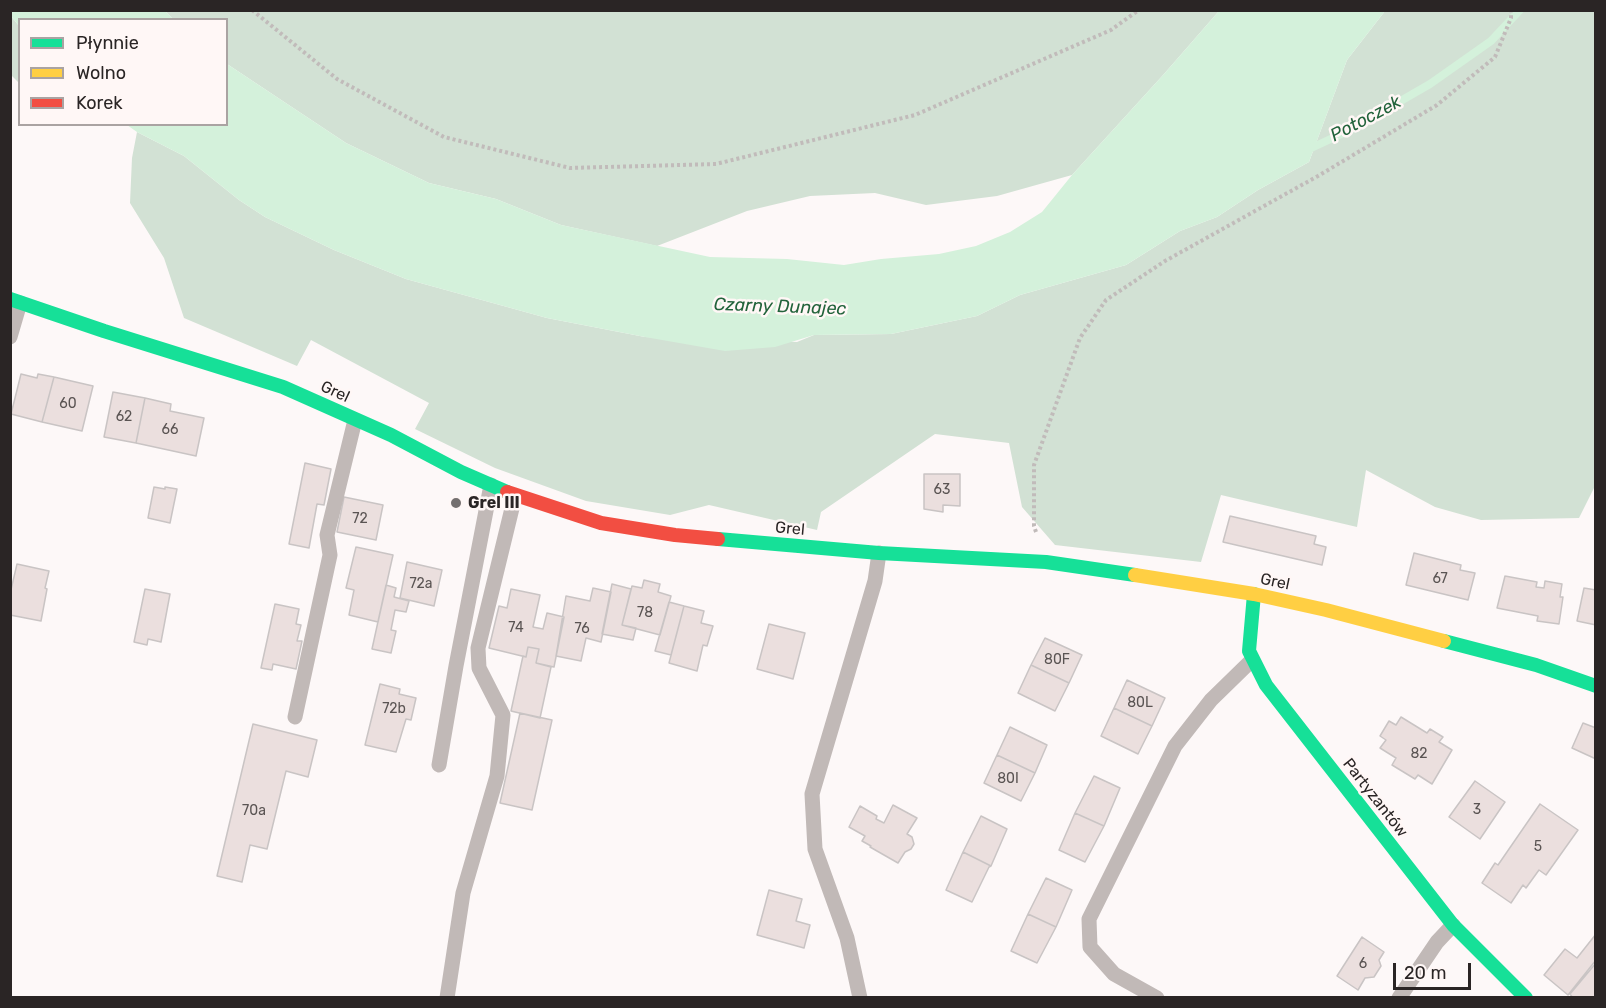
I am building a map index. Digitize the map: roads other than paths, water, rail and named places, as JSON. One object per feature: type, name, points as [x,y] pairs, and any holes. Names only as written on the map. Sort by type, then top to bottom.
[{"type":"street","name":"Grel","points":[[15,301],[283,387],[514,496],[601,523],[654,532],[879,553],[1046,562],[1254,594],[1326,610],[1536,665],[1596,686]]},
{"type":"street","name":"Partyzantów","points":[[1254,594],[1250,651],[1252,660],[1266,685],[1453,926],[1526,998]]},
{"type":"lane","points":[[10,338],[15,301]]},
{"type":"lane","points":[[296,717],[330,555],[327,535],[355,420]]},
{"type":"lane","points":[[440,765],[456,666],[491,485]]},
{"type":"lane","points":[[447,998],[463,893],[497,777],[503,715],[479,668],[478,648],[514,496]]},
{"type":"lane","points":[[860,998],[847,938],[815,849],[812,794],[875,581],[879,553]]},
{"type":"lane","points":[[1157,998],[1114,974],[1090,947],[1089,920],[1175,746],[1211,700],[1252,660]]},
{"type":"lane","points":[[1399,998],[1437,942],[1453,926]]},
{"type":"water","points":[[11,10],[165,11],[172,18],[18,18],[18,25],[11,16]]},
{"type":"water","name":"Czarny Dunajec","points":[[1219,11],[1385,11],[1347,60],[1309,162],[1258,190],[1217,217],[1180,231],[1126,265],[1020,295],[977,316],[891,334],[814,335],[775,347],[725,351],[547,318],[406,279],[334,250],[265,217],[239,200],[184,156],[128,126],[228,126],[228,65],[346,143],[429,183],[496,199],[561,225],[710,257],[787,259],[844,265],[939,254],[976,246],[1010,232],[1042,212],[1072,175]]},
{"type":"waterway","name":"Potoczek","points":[[1307,150],[1352,129],[1430,84],[1491,41],[1520,10]]},
{"type":"place","name":"Grel III","points":[[456,503]]}]
